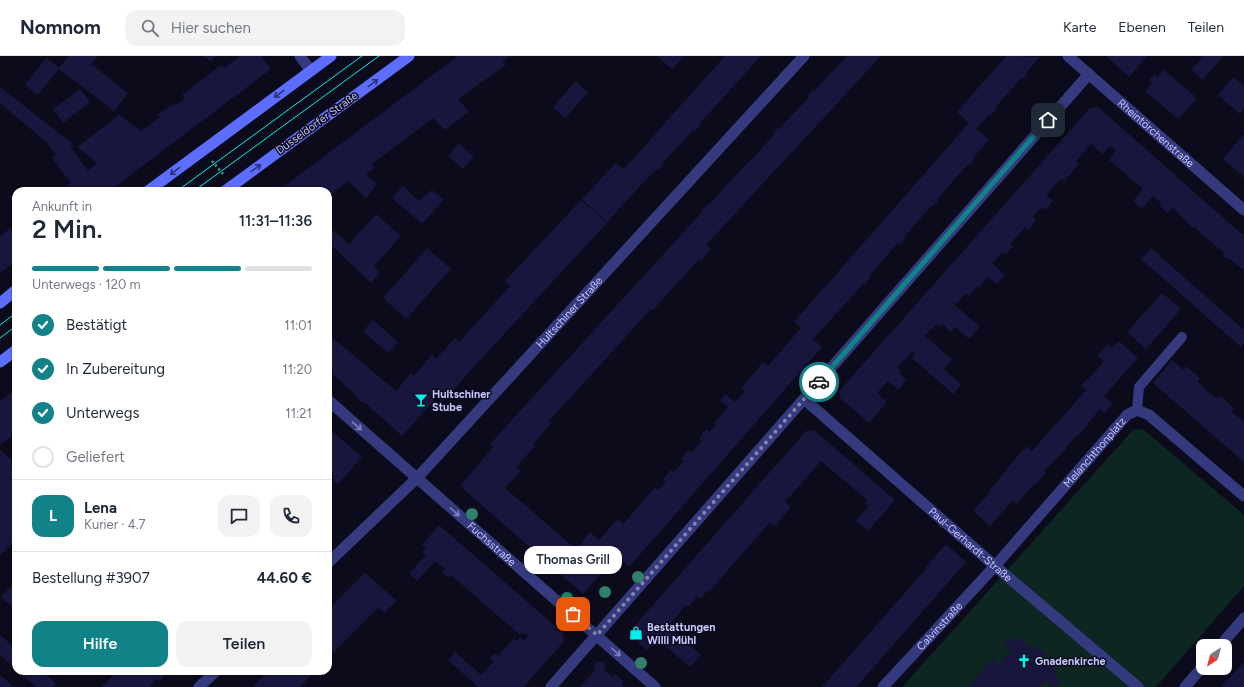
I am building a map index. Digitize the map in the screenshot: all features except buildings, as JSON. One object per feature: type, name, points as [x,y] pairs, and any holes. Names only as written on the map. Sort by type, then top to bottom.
[{"type":"main road","points":[[154,187],[331,56]]},
{"type":"main road","name":"Düsseldorfer Straße","points":[[230,187],[409,56]]},
{"type":"main road","points":[[0,303],[12,293]]},
{"type":"main road","points":[[0,362],[12,353]]},
{"type":"street","points":[[300,56],[311,71]]},
{"type":"street","name":"Hultschiner Straße","points":[[332,559],[417,478],[804,56]]},
{"type":"street","name":"Rheintörchenstraße","points":[[1068,56],[1244,210]]},
{"type":"street","points":[[551,687],[1089,74]]},
{"type":"street","name":"Paul-Gerhardt-Straße","points":[[804,400],[995,566],[1138,687]]},
{"type":"street","name":"Fuchsstraße","points":[[332,404],[655,687]]},
{"type":"street","name":"Melanchthonplatz","points":[[995,566],[1127,415],[1137,410],[1149,415],[1244,496]]},
{"type":"street","name":"Calvinstraße","points":[[883,687],[995,566]]},
{"type":"street","points":[[1226,639],[1244,618]]},
{"type":"street","points":[[1185,687],[1196,674]]},
{"type":"street","points":[[199,687],[212,675]]},
{"type":"lane","points":[[1137,410],[1138,387],[1182,337]]},
{"type":"path","points":[[195,157],[200,165],[209,157],[226,178],[233,172],[239,180]]},
{"type":"green space","points":[[1143,429],[1244,515],[1244,586],[1198,639],[1196,639],[1196,641],[1156,687],[902,687],[1133,430]]},
{"type":"tram line","points":[[182,187],[362,56]]},
{"type":"tram line","points":[[199,187],[379,56]]},
{"type":"tram line","points":[[0,325],[12,316]]},
{"type":"tram line","points":[[0,338],[12,329]]},
{"type":"way so far","points":[[573,614],[597,635],[819,382]]},
{"type":"place","name":"Hultschiner Stube","points":[[421,400]]},
{"type":"place","name":"Thomas Grill","points":[[573,614]]},
{"type":"place","name":"Bestattungen Willi Mühl","points":[[636,633]]},
{"type":"place","name":"Gnadenkirche","points":[[1024,661]]},
{"type":"route","points":[[819,382],[1048,120]]}]
